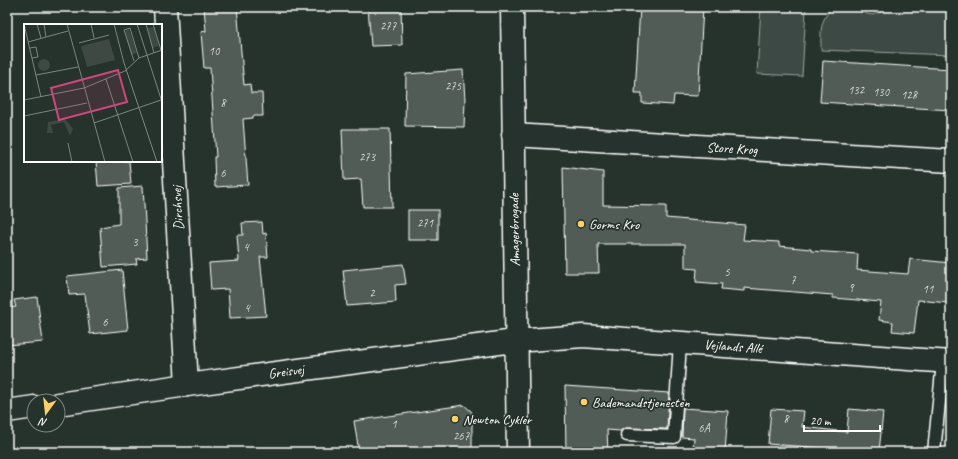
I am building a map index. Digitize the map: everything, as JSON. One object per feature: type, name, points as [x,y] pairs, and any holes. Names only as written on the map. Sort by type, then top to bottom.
[{"type":"street","name":"Dirchsvej","points":[[165,7],[188,385]]},
{"type":"street","name":"Amagerbrogade","points":[[512,7],[515,341],[518,452]]},
{"type":"street","name":"Store Krog","points":[[513,135],[951,161]]},
{"type":"street","name":"Vejlands Allé","points":[[515,341],[583,336],[947,362]]},
{"type":"street","name":"Greisvej","points":[[66,403],[515,341]]},
{"type":"street","points":[[7,411],[26,408]]},
{"type":"lane","points":[[627,435],[674,437],[680,343]]},
{"type":"lane","points":[[934,452],[947,362]]},
{"type":"shaded area","points":[[761,7],[806,9],[802,76],[757,74]]},
{"type":"shaded area","points":[[833,7],[852,7],[872,15],[895,7],[951,7],[951,55],[821,50],[821,32],[823,22],[828,12]]},
{"type":"building","points":[[204,7],[237,7],[244,85],[250,84],[251,93],[262,93],[263,116],[253,116],[253,118],[243,119],[248,185],[215,187],[214,157],[216,157],[210,68],[204,68],[201,32],[206,31]]},
{"type":"building","points":[[368,7],[401,7],[402,45],[371,46]]},
{"type":"building","points":[[640,7],[703,7],[698,96],[674,95],[673,105],[642,103],[642,93],[635,93]]},
{"type":"building","points":[[823,61],[951,69],[951,110],[820,102]]},
{"type":"building","points":[[463,70],[465,100],[464,127],[405,126],[406,74]]},
{"type":"building","points":[[342,129],[390,129],[392,207],[363,207],[361,179],[344,180]]},
{"type":"building","points":[[96,162],[129,162],[131,184],[98,186]]},
{"type":"building","points":[[563,167],[603,172],[603,205],[666,206],[666,218],[745,225],[743,240],[779,242],[779,246],[811,249],[811,251],[858,254],[857,270],[908,274],[910,259],[951,263],[948,303],[918,300],[914,333],[892,331],[893,322],[879,320],[881,302],[833,298],[833,295],[744,288],[744,291],[721,289],[722,284],[696,282],[697,269],[685,268],[685,244],[598,244],[599,273],[565,273]]},
{"type":"building","points":[[143,186],[147,258],[136,259],[137,264],[103,267],[100,227],[119,224],[119,188]]},
{"type":"building","points":[[408,210],[438,210],[438,240],[408,240]]},
{"type":"building","points":[[262,222],[263,234],[266,233],[268,257],[260,257],[266,316],[230,318],[228,289],[211,290],[209,263],[239,261],[237,235],[243,235],[242,223]]},
{"type":"building","points":[[403,264],[406,284],[395,285],[396,302],[347,306],[343,270]]},
{"type":"building","points":[[122,270],[128,330],[90,334],[85,294],[69,295],[67,276]]},
{"type":"building","points":[[37,297],[43,342],[7,345],[7,308],[16,307],[14,300]]},
{"type":"building","points":[[565,386],[669,393],[667,429],[627,428],[620,431],[607,430],[608,452],[566,452]]},
{"type":"building","points":[[464,405],[472,412],[472,452],[359,452],[354,421]]},
{"type":"building","points":[[683,408],[728,411],[725,452],[697,452],[697,448],[693,448],[694,438],[682,437]]},
{"type":"building","points":[[771,409],[804,411],[802,427],[847,432],[849,409],[883,412],[879,452],[837,452],[837,449],[768,444]]},
{"type":"place","name":"Gorms Kro","points":[[581,224]]},
{"type":"place","name":"Bademandstjenesten","points":[[584,402]]},
{"type":"place","name":"Newton Cykler","points":[[455,419]]}]
